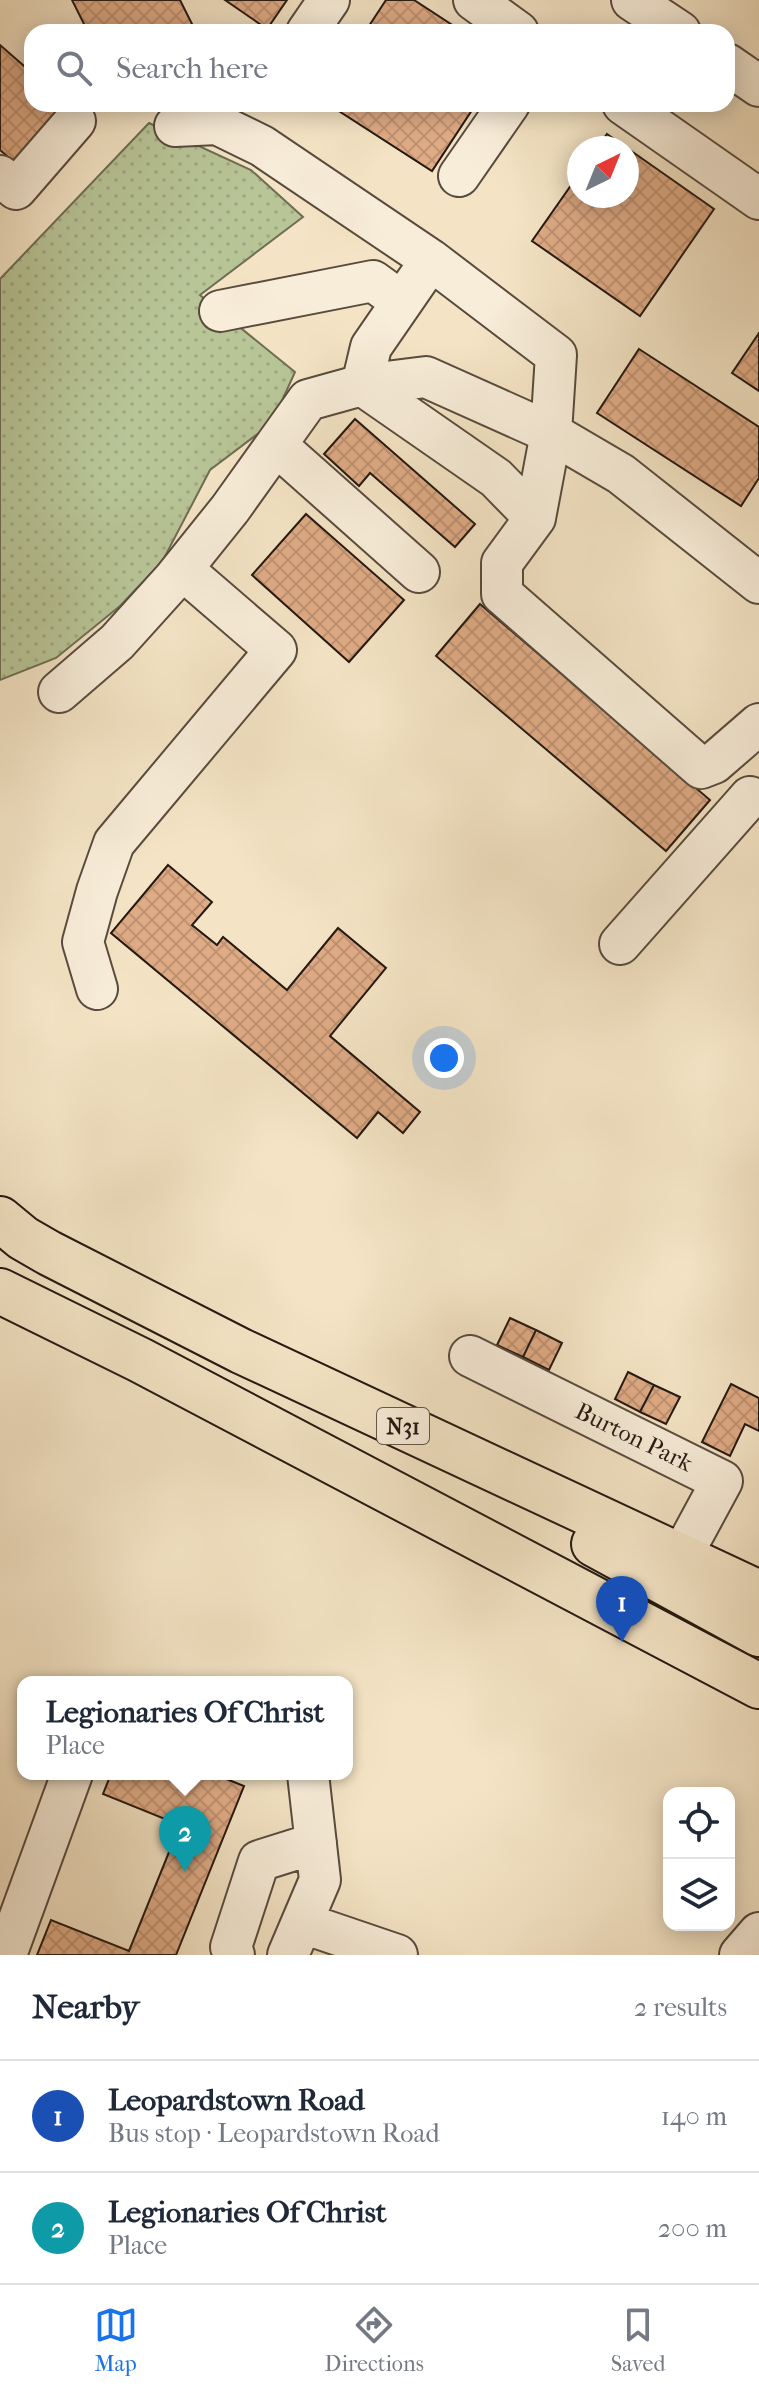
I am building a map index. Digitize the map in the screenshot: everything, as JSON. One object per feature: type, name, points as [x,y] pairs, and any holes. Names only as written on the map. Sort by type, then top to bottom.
[{"type":"highway","name":"N31","points":[[0,1219],[23,1238],[49,1253],[241,1351],[759,1593]]},
{"type":"highway","points":[[0,1291],[102,1340],[759,1686]]},
{"type":"highway","points":[[241,1351],[759,1634]]},
{"type":"street","points":[[312,24],[329,0]]},
{"type":"street","points":[[474,0],[507,24]]},
{"type":"street","points":[[632,0],[668,24]]},
{"type":"street","points":[[735,70],[759,86]]},
{"type":"street","points":[[459,176],[503,112]]},
{"type":"street","points":[[634,112],[759,199]]},
{"type":"street","points":[[0,176],[16,189],[75,121]]},
{"type":"street","points":[[175,126],[217,124],[262,146],[431,260],[556,355],[551,433],[535,518],[502,563],[502,594],[701,768],[714,763],[759,724]]},
{"type":"street","points":[[362,385],[371,347],[431,260]]},
{"type":"street","points":[[220,311],[373,281],[402,302]]},
{"type":"street","points":[[59,692],[117,642],[182,569],[230,509],[308,400],[362,385],[426,377],[551,433],[621,474],[759,583]]},
{"type":"street","points":[[362,385],[496,478],[535,518]]},
{"type":"street","points":[[276,445],[419,572]]},
{"type":"street","points":[[97,989],[83,942],[114,843],[276,650],[182,569]]},
{"type":"street","points":[[620,944],[750,797]]},
{"type":"street","name":"Burton Park","points":[[470,1356],[722,1481],[682,1555]]},
{"type":"street","points":[[6,1955],[70,1780]]},
{"type":"street","points":[[309,1780],[320,1880],[296,1939],[397,1955]]},
{"type":"street","points":[[234,1955],[231,1947],[259,1861],[316,1843]]},
{"type":"street","points":[[740,1955],[759,1933]]},
{"type":"green space","points":[[149,123],[251,170],[303,217],[200,295],[295,372],[272,423],[210,470],[162,562],[120,606],[56,658],[0,680],[0,279]]},
{"type":"building","points":[[72,0],[180,0],[192,24],[84,24]]},
{"type":"building","points":[[225,0],[287,0],[270,24],[260,24]]},
{"type":"building","points":[[386,0],[414,0],[451,24],[370,24]]},
{"type":"building","points":[[0,45],[24,66],[24,112],[60,112],[15,163],[0,150]]},
{"type":"building","points":[[340,112],[471,112],[432,171]]},
{"type":"building","points":[[639,156],[714,209],[640,316],[532,241],[567,191],[567,208],[639,208]]},
{"type":"building","points":[[759,333],[759,391],[732,373]]},
{"type":"building","points":[[639,349],[759,427],[759,478],[741,506],[597,413]]},
{"type":"building","points":[[355,419],[475,524],[455,547],[370,473],[359,486],[324,454]]},
{"type":"building","points":[[306,514],[404,600],[349,662],[252,575]]},
{"type":"building","points":[[480,604],[710,800],[666,851],[436,656]]},
{"type":"building","points":[[168,865],[212,902],[192,925],[217,945],[223,937],[287,990],[338,928],[386,968],[330,1036],[420,1112],[403,1133],[378,1112],[357,1138],[111,933]]},
{"type":"building","points":[[510,1318],[536,1330],[523,1357],[497,1345]]},
{"type":"building","points":[[536,1330],[562,1343],[549,1370],[523,1357]]},
{"type":"building","points":[[628,1372],[654,1385],[640,1412],[615,1399]]},
{"type":"building","points":[[731,1384],[759,1398],[759,1431],[745,1424],[730,1456],[702,1442]]},
{"type":"building","points":[[654,1385],[680,1397],[666,1424],[640,1412]]},
{"type":"building","points":[[109,1780],[229,1780],[244,1786],[176,1955],[37,1955],[51,1920],[129,1951],[180,1825],[103,1794]]},
{"type":"place","name":"Leopardstown Road","points":[[622,1642]]},
{"type":"place","name":"Legionaries Of Christ","points":[[185,1872]]}]
